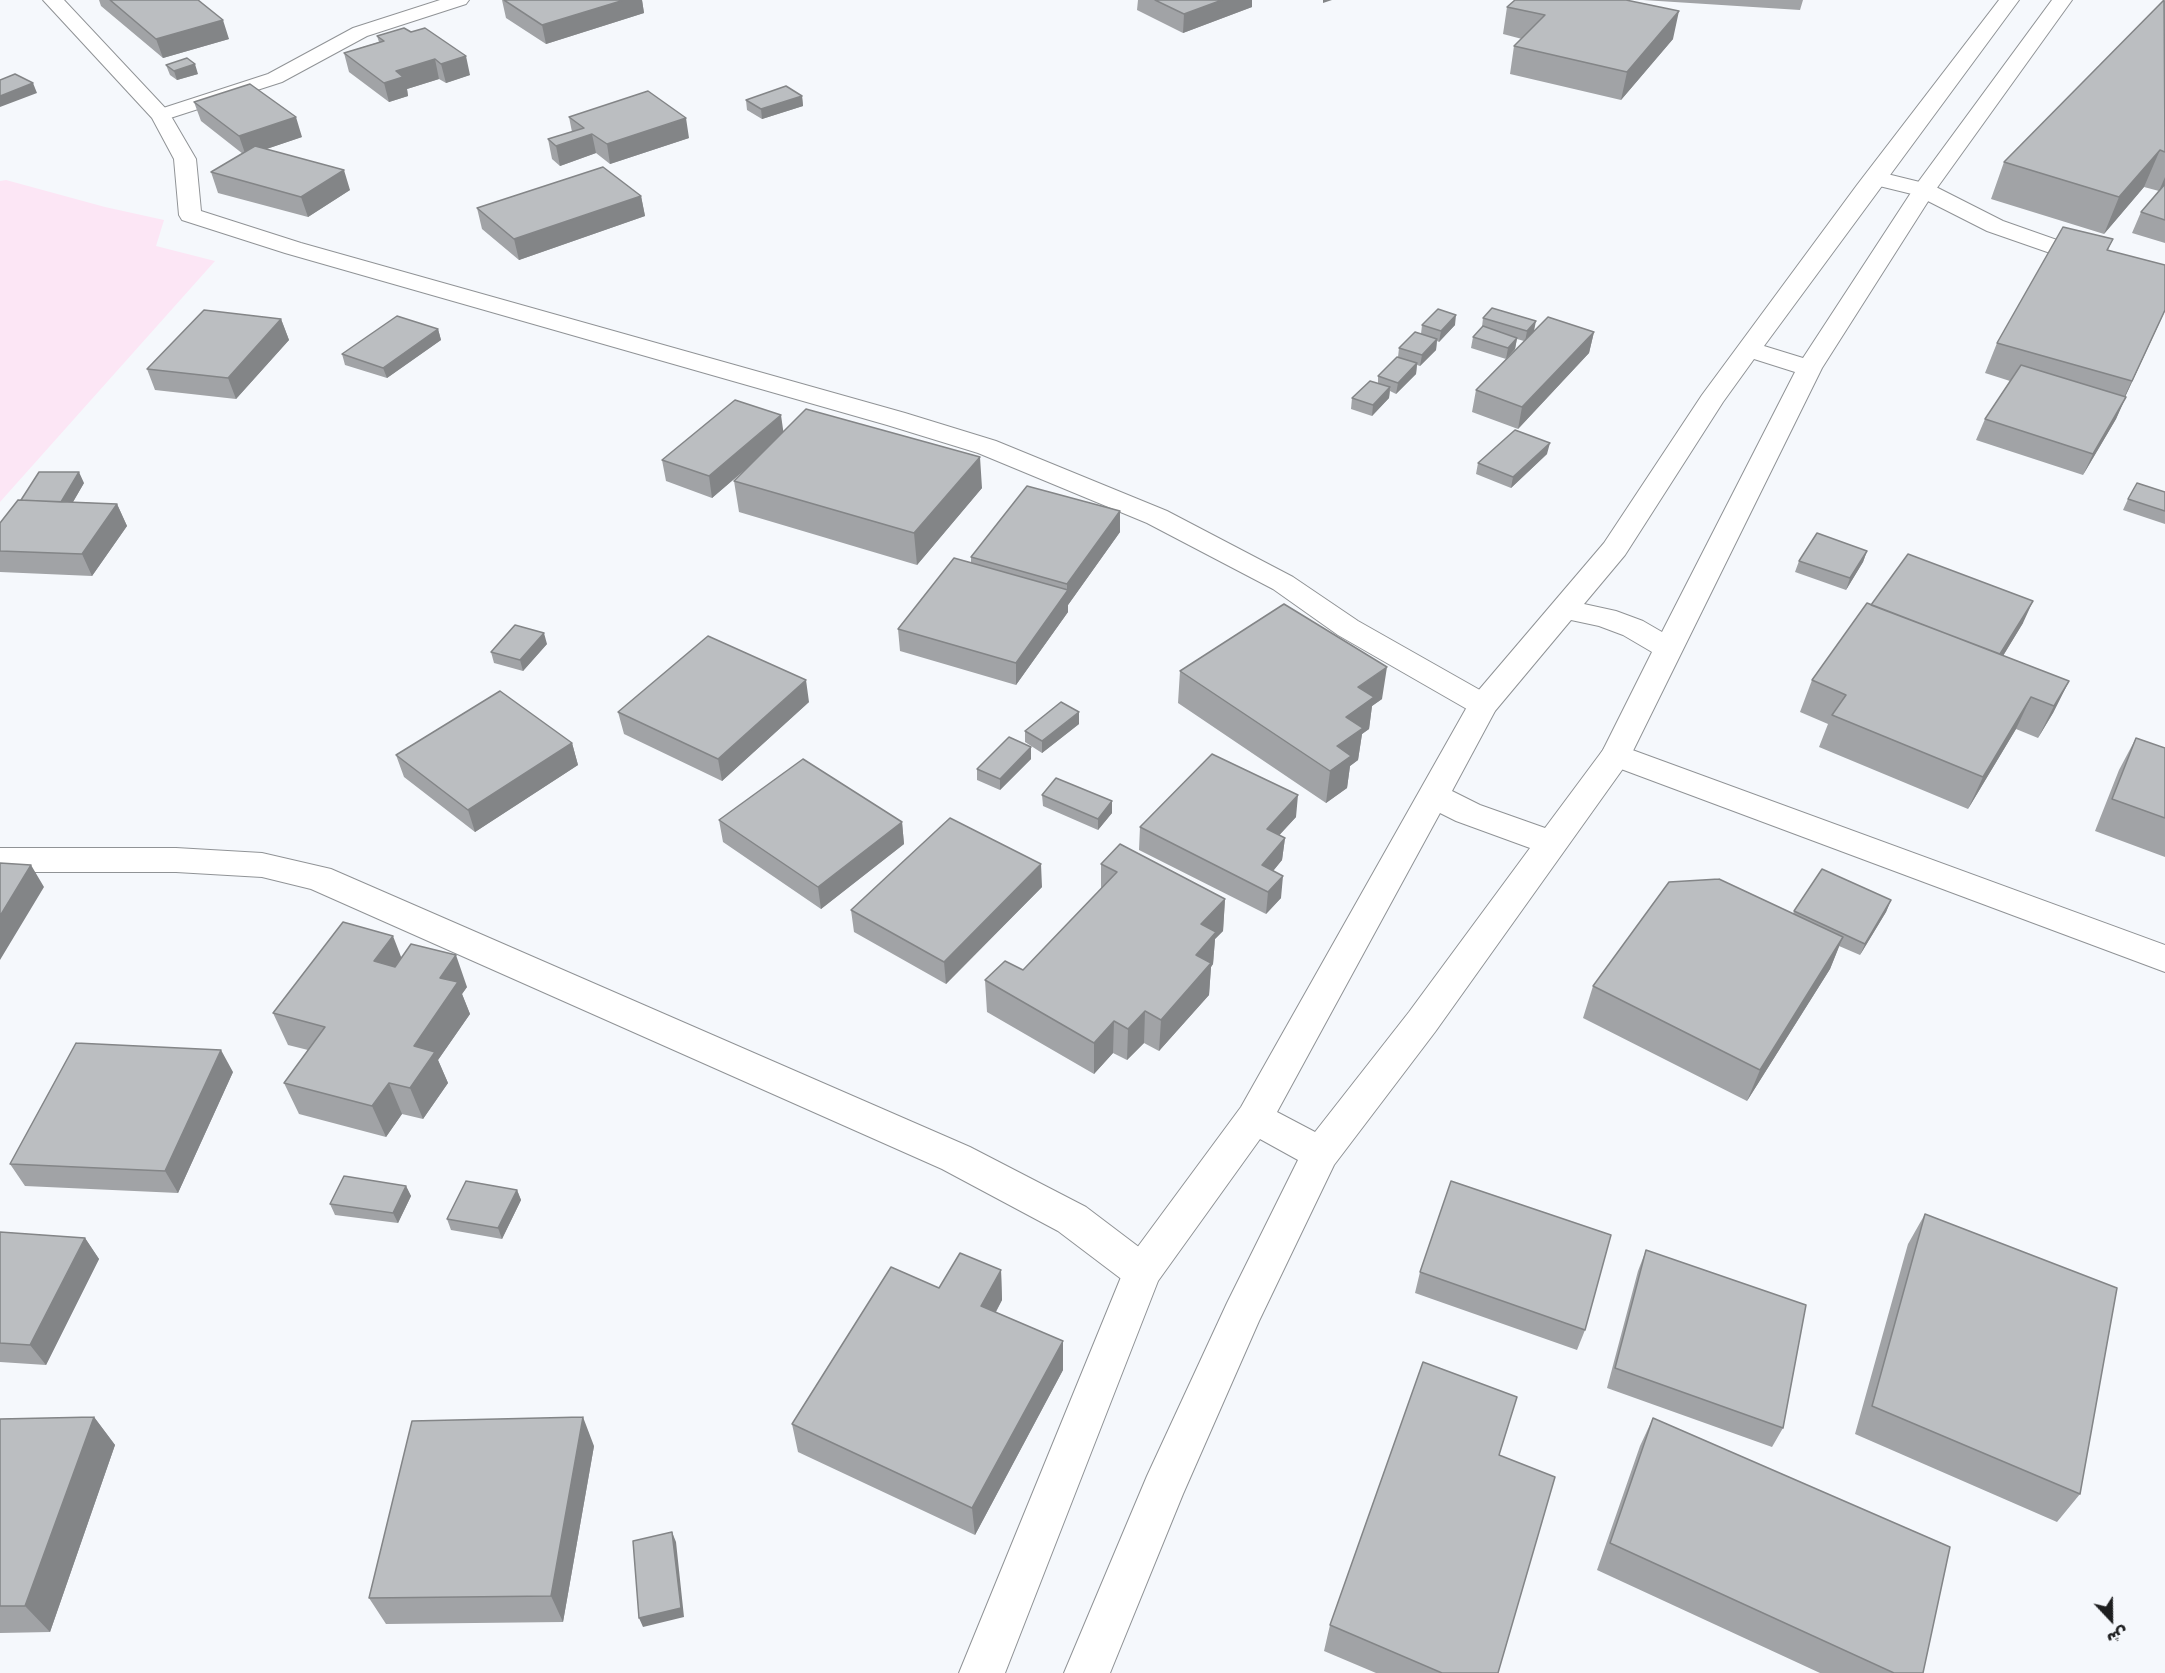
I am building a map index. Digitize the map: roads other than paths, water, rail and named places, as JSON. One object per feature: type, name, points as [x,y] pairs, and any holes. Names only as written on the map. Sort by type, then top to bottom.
[{"type":"main road","points":[[53,0],[161,115],[185,159],[190,215],[293,248],[987,447],[1157,517],[1283,583],[1348,628],[1483,705]]},
{"type":"main road","points":[[161,115],[275,78],[360,32],[459,0]]},
{"type":"main road","points":[[982,1673],[1143,1272],[1254,1118],[1483,705],[1615,549],[1711,400],[2009,0]]},
{"type":"main road","points":[[1087,1673],[1191,1425],[1245,1306],[1320,1154],[1422,1022],[1616,755],[1809,368],[1924,190],[2062,0]]},
{"type":"main road","points":[[1875,178],[1924,190],[1995,226],[2165,286]]},
{"type":"main road","points":[[1749,349],[1809,368]]},
{"type":"main road","points":[[1564,609],[1615,621],[1633,628],[1669,650]]},
{"type":"main road","points":[[1616,755],[2165,959]]},
{"type":"main road","points":[[1434,795],[1468,813],[1551,843]]},
{"type":"main road","points":[[0,860],[176,860],[262,865],[319,878],[956,1158],[1072,1219],[1143,1272]]},
{"type":"main road","points":[[1254,1118],[1320,1154]]}]
